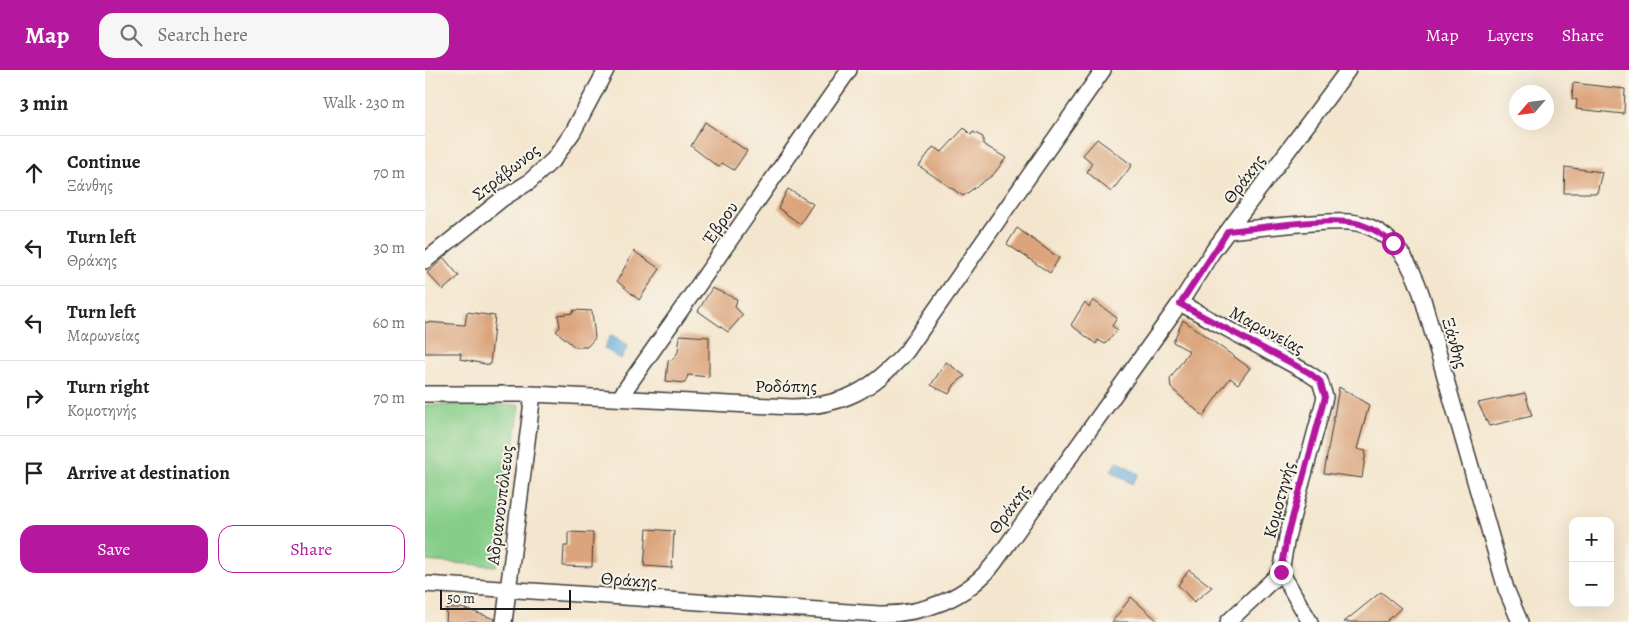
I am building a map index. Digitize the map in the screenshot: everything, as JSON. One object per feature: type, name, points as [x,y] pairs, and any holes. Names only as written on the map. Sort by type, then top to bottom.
[{"type":"street","name":"Στράβωνος","points":[[425,261],[550,163],[573,132],[606,70]]},
{"type":"street","name":"Έβρου","points":[[620,397],[849,70]]},
{"type":"street","name":"Ροδόπης","points":[[425,394],[533,394],[620,397],[792,408],[825,406],[862,390],[888,370],[906,352],[1103,70]]},
{"type":"street","name":"Θράκης","points":[[425,584],[898,618],[946,601],[966,590],[988,572],[1180,304],[1228,231],[1348,70]]},
{"type":"street","name":"Ξάνθης","points":[[1228,231],[1350,222],[1376,231],[1393,243],[1401,252],[1412,270],[1420,290],[1506,589],[1520,622]]},
{"type":"street","name":"Μαρωνείας","points":[[1180,304],[1308,372],[1320,381],[1325,397]]},
{"type":"street","name":"Αδριανουπόλεως","points":[[504,622],[533,394]]},
{"type":"street","name":"Κομοτηνής","points":[[1281,572],[1287,537],[1325,397]]},
{"type":"street","points":[[1228,622],[1281,572],[1310,622]]},
{"type":"green space","points":[[425,405],[520,405],[496,566],[425,561]]},
{"type":"water","points":[[611,335],[628,346],[621,359],[604,348]]},
{"type":"water","points":[[1117,461],[1139,474],[1132,484],[1111,471]]},
{"type":"building","points":[[1573,83],[1625,89],[1624,114],[1576,109],[1577,100],[1572,99]]},
{"type":"building","points":[[705,122],[747,151],[734,170],[722,163],[718,167],[691,146]]},
{"type":"building","points":[[964,128],[971,135],[973,132],[983,137],[983,144],[1006,158],[993,175],[963,196],[919,166],[933,147],[942,152]]},
{"type":"building","points":[[1097,139],[1132,165],[1111,192],[1087,172],[1092,163],[1083,155]]},
{"type":"building","points":[[1565,167],[1602,172],[1597,193],[1564,193]]},
{"type":"building","points":[[788,189],[813,204],[800,224],[778,208]]},
{"type":"building","points":[[1017,228],[1059,258],[1050,273],[1007,244]]},
{"type":"building","points":[[634,251],[660,269],[639,300],[617,281]]},
{"type":"building","points":[[444,258],[459,276],[443,290],[427,273]]},
{"type":"building","points":[[712,288],[737,299],[735,307],[743,315],[728,332],[698,311]]},
{"type":"building","points":[[1093,300],[1117,318],[1112,326],[1118,330],[1105,344],[1098,340],[1096,344],[1071,325],[1085,302],[1089,307]]},
{"type":"building","points":[[574,310],[592,311],[595,338],[587,347],[575,347],[556,331],[560,327],[558,315],[573,313]]},
{"type":"building","points":[[467,312],[495,316],[490,365],[460,359],[461,353],[425,353],[425,322],[465,325]]},
{"type":"building","points":[[1183,320],[1250,368],[1238,384],[1230,378],[1203,416],[1171,388],[1170,379],[1189,351],[1173,342]]},
{"type":"building","points":[[680,335],[709,337],[709,377],[688,375],[685,383],[666,381],[668,361],[673,359],[678,352]]},
{"type":"building","points":[[946,362],[965,376],[955,384],[949,394],[931,385]]},
{"type":"building","points":[[1339,387],[1369,405],[1357,449],[1366,451],[1362,478],[1324,473]]},
{"type":"building","points":[[1525,393],[1532,416],[1489,426],[1478,403]]},
{"type":"building","points":[[647,529],[674,531],[672,568],[644,566]]},
{"type":"building","points":[[568,532],[593,533],[592,567],[563,566],[564,546],[568,546]]},
{"type":"building","points":[[1189,570],[1212,587],[1194,602],[1178,585]]},
{"type":"building","points":[[1381,592],[1401,608],[1386,622],[1344,622]]},
{"type":"building","points":[[1131,597],[1159,622],[1112,622]]},
{"type":"building","points":[[447,608],[462,608],[495,619],[495,622],[446,622]]},
{"type":"route","points":[[1281,572],[1287,537],[1320,423],[1325,392],[1320,381],[1308,372],[1301,370],[1180,304],[1213,251],[1228,231],[1350,222],[1376,231],[1393,243]]}]
